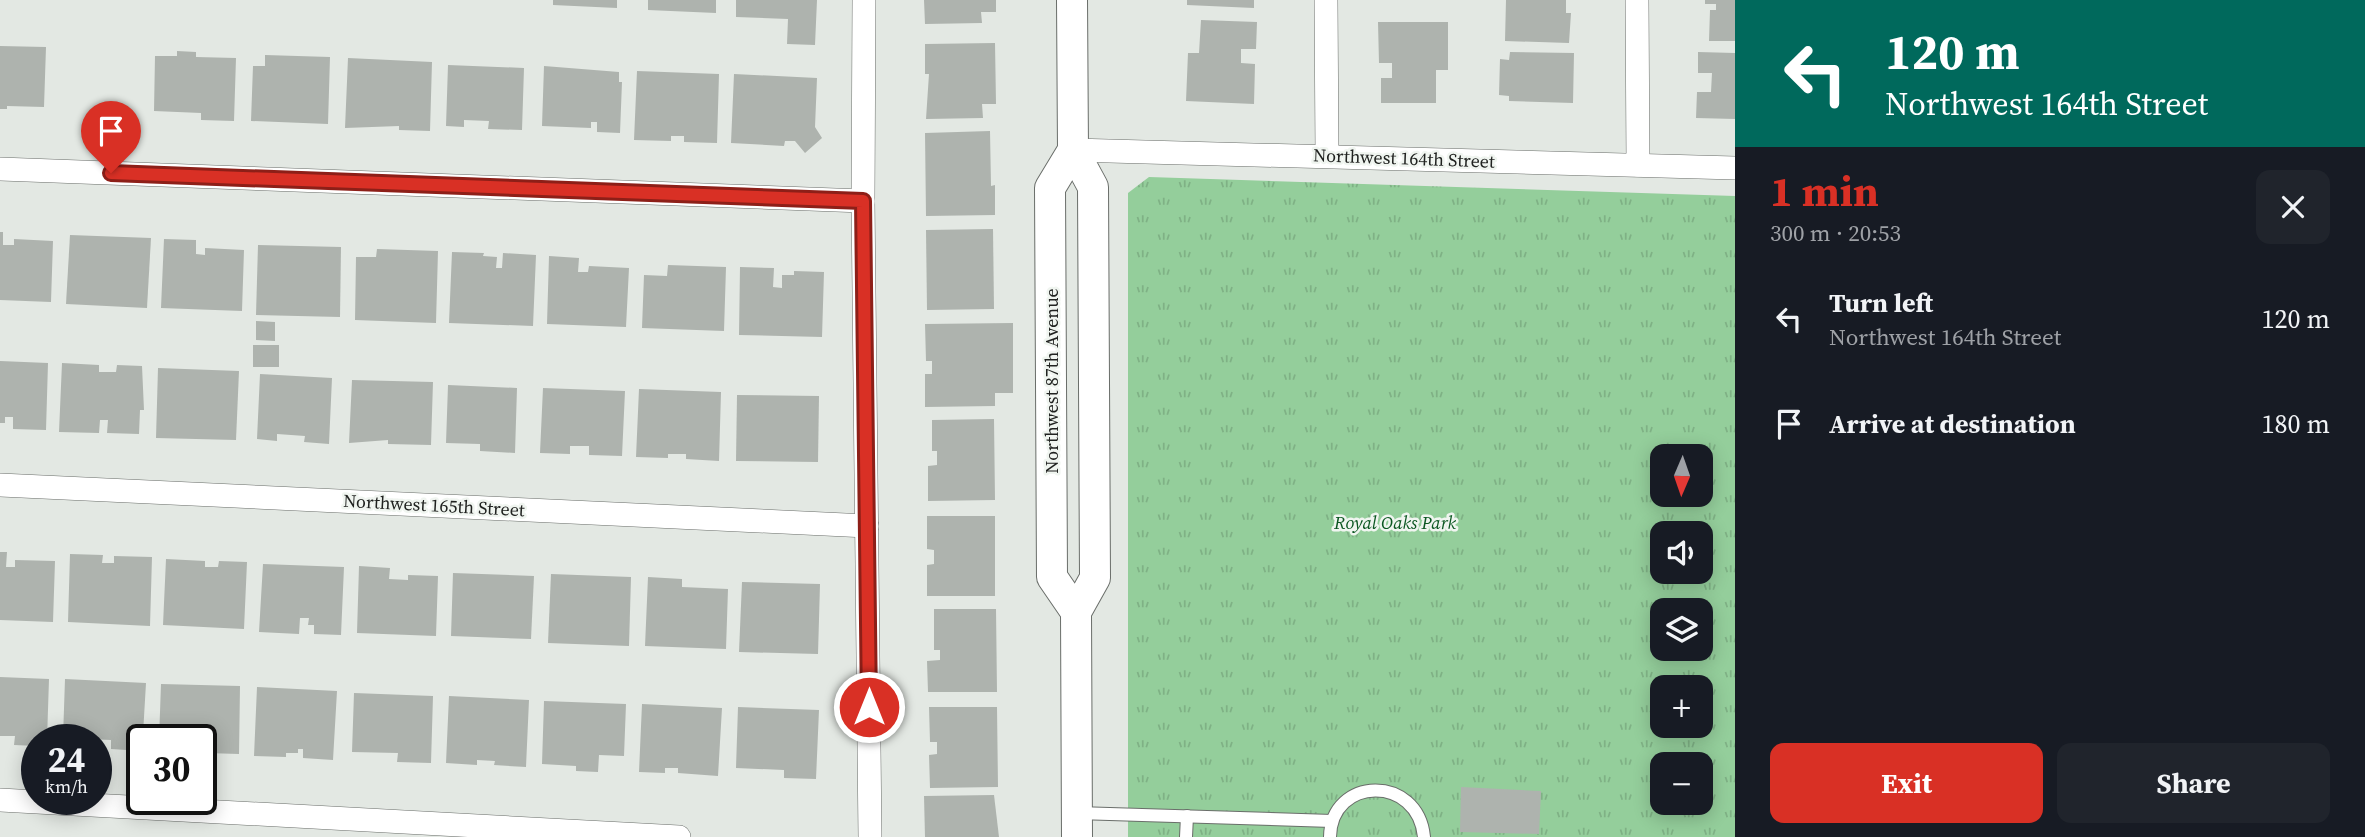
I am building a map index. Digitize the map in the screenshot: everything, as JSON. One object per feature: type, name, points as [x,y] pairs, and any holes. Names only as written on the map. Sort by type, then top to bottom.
[{"type":"street","points":[[864,0],[863,201],[870,837]]},
{"type":"street","points":[[1072,0],[1073,150],[1094,187],[1095,578],[1076,612],[1077,825]]},
{"type":"street","points":[[1326,0],[1327,155]]},
{"type":"street","points":[[1637,0],[1638,165]]},
{"type":"street","name":"Northwest 164th Street","points":[[1073,150],[1735,168]]},
{"type":"street","name":"Northwest 87th Avenue","points":[[1073,150],[1050,188],[1052,577],[1076,612]]},
{"type":"street","points":[[0,169],[863,201]]},
{"type":"street","name":"Northwest 165th Street","points":[[0,485],[867,526]]},
{"type":"street","points":[[0,800],[679,837]]},
{"type":"lane","points":[[1331,837],[1332,821],[1348,800],[1360,793],[1386,790],[1409,803],[1418,813],[1424,837]]},
{"type":"lane","points":[[1186,837],[1187,816]]},
{"type":"lane","points":[[1077,825],[1187,816],[1332,821]]},
{"type":"green space","name":"Royal Oaks Park","points":[[1149,177],[1735,196],[1735,837],[1128,837],[1128,193]]},
{"type":"building","points":[[553,0],[617,0],[617,8],[553,5]]},
{"type":"building","points":[[648,0],[716,0],[716,13],[648,10]]},
{"type":"building","points":[[736,0],[817,0],[815,45],[787,44],[788,19],[736,17]]},
{"type":"building","points":[[924,0],[996,0],[996,12],[981,12],[982,23],[925,24]]},
{"type":"building","points":[[1187,0],[1254,0],[1254,8],[1187,5]]},
{"type":"building","points":[[1506,0],[1566,0],[1566,13],[1571,13],[1569,43],[1505,41]]},
{"type":"building","points":[[1705,0],[1735,0],[1735,41],[1709,41],[1710,10],[1716,10],[1716,4],[1705,4]]},
{"type":"building","points":[[1201,20],[1257,22],[1256,49],[1241,49],[1241,63],[1255,64],[1254,104],[1186,101],[1188,53],[1199,53]]},
{"type":"building","points":[[1378,22],[1448,22],[1448,70],[1436,70],[1436,103],[1381,103],[1381,78],[1392,78],[1392,63],[1379,63]]},
{"type":"building","points":[[995,43],[996,104],[982,104],[983,118],[926,119],[929,74],[925,74],[925,44]]},
{"type":"building","points":[[0,46],[46,47],[44,107],[7,106],[7,109],[0,109]]},
{"type":"building","points":[[177,51],[196,52],[196,57],[236,58],[234,121],[201,120],[201,113],[154,111],[155,56],[177,56]]},
{"type":"building","points":[[1510,52],[1574,53],[1573,103],[1509,101],[1509,96],[1499,95],[1500,59],[1509,60]]},
{"type":"building","points":[[1698,52],[1735,53],[1735,119],[1696,118],[1697,92],[1711,92],[1712,73],[1698,73]]},
{"type":"building","points":[[265,55],[330,57],[328,124],[251,121],[253,66],[265,66]]},
{"type":"building","points":[[348,58],[432,62],[430,131],[399,130],[399,126],[345,128]]},
{"type":"building","points":[[448,65],[524,68],[522,130],[488,129],[489,121],[464,120],[464,127],[446,126]]},
{"type":"building","points":[[544,66],[619,72],[619,82],[622,82],[620,133],[597,132],[597,122],[591,122],[591,128],[542,126]]},
{"type":"building","points":[[637,71],[719,74],[717,143],[684,142],[684,136],[671,136],[671,141],[634,140]]},
{"type":"building","points":[[734,74],[817,78],[815,127],[822,138],[805,153],[795,141],[785,141],[784,146],[731,143]]},
{"type":"building","points":[[990,131],[991,186],[995,185],[995,215],[926,216],[925,133]]},
{"type":"building","points":[[993,229],[994,309],[927,310],[926,230]]},
{"type":"building","points":[[0,232],[3,232],[3,245],[14,245],[14,239],[53,241],[51,302],[0,300]]},
{"type":"building","points":[[70,235],[151,238],[147,308],[66,304]]},
{"type":"building","points":[[164,239],[196,240],[196,254],[205,255],[205,248],[244,250],[242,311],[161,308]]},
{"type":"building","points":[[258,245],[341,247],[340,317],[256,315]]},
{"type":"building","points":[[377,249],[438,251],[436,323],[355,320],[356,257],[376,257]]},
{"type":"building","points":[[452,252],[484,253],[483,256],[497,257],[496,268],[502,268],[503,253],[536,255],[533,326],[449,323]]},
{"type":"building","points":[[549,256],[579,258],[578,272],[588,272],[589,266],[629,268],[626,327],[547,324]]},
{"type":"building","points":[[668,265],[726,267],[724,331],[642,328],[644,275],[667,276]]},
{"type":"building","points":[[740,267],[774,268],[773,287],[782,288],[782,275],[794,275],[794,271],[824,272],[822,337],[739,335]]},
{"type":"building","points":[[256,321],[275,322],[275,341],[256,340]]},
{"type":"building","points":[[1013,323],[1013,393],[995,393],[995,406],[925,407],[925,374],[932,374],[932,361],[926,361],[925,324]]},
{"type":"building","points":[[253,345],[279,345],[279,367],[253,367]]},
{"type":"building","points":[[0,361],[48,363],[46,430],[13,429],[13,417],[5,417],[5,423],[0,423]]},
{"type":"building","points":[[62,363],[99,365],[99,372],[116,372],[117,365],[142,366],[144,410],[140,410],[139,434],[107,433],[108,420],[100,420],[99,433],[59,432]]},
{"type":"building","points":[[158,368],[239,371],[236,440],[156,438]]},
{"type":"building","points":[[260,374],[332,378],[329,444],[304,442],[305,436],[277,434],[277,441],[257,439]]},
{"type":"building","points":[[352,380],[433,382],[431,445],[388,444],[388,440],[349,443]]},
{"type":"building","points":[[448,385],[517,388],[515,453],[480,451],[480,444],[446,443]]},
{"type":"building","points":[[543,388],[625,391],[622,456],[589,455],[589,446],[570,446],[570,454],[540,453]]},
{"type":"building","points":[[639,389],[721,392],[719,461],[686,459],[686,454],[668,454],[668,458],[636,457]]},
{"type":"building","points":[[737,395],[819,396],[818,462],[736,461]]},
{"type":"building","points":[[994,419],[995,500],[928,501],[928,466],[937,465],[937,451],[932,451],[932,420]]},
{"type":"building","points":[[927,516],[995,516],[995,596],[927,596],[927,565],[934,564],[934,550],[927,549]]},
{"type":"building","points":[[0,552],[7,552],[6,567],[15,567],[15,560],[55,561],[53,622],[0,620]]},
{"type":"building","points":[[70,554],[103,555],[102,563],[114,563],[114,556],[152,557],[150,626],[68,622]]},
{"type":"building","points":[[166,559],[205,561],[205,567],[218,567],[219,561],[247,562],[244,629],[163,625]]},
{"type":"building","points":[[263,564],[344,567],[341,635],[314,634],[314,625],[308,625],[309,618],[300,618],[299,634],[259,632]]},
{"type":"building","points":[[359,566],[390,568],[389,579],[408,580],[408,575],[438,576],[436,636],[357,633]]},
{"type":"building","points":[[453,573],[534,576],[531,639],[451,636]]},
{"type":"building","points":[[551,574],[631,577],[629,646],[548,643]]},
{"type":"building","points":[[648,577],[682,579],[682,587],[728,589],[726,649],[645,646]]},
{"type":"building","points":[[742,582],[820,584],[818,654],[739,652]]},
{"type":"building","points":[[934,609],[996,609],[997,692],[928,692],[927,661],[940,660],[940,650],[934,650]]},
{"type":"building","points":[[0,677],[49,679],[48,724],[21,724],[21,745],[14,745],[15,736],[0,736]]},
{"type":"building","points":[[65,679],[146,683],[144,724],[126,724],[126,750],[112,749],[112,724],[63,724]]},
{"type":"building","points":[[161,684],[240,686],[239,754],[217,753],[217,724],[160,724]]},
{"type":"building","points":[[257,687],[337,691],[333,760],[303,758],[303,749],[298,749],[298,753],[286,753],[286,757],[254,756]]},
{"type":"building","points":[[354,693],[433,696],[431,763],[397,762],[398,753],[352,752]]},
{"type":"building","points":[[449,696],[529,700],[526,767],[494,765],[495,761],[477,760],[477,765],[446,763]]},
{"type":"building","points":[[544,701],[626,704],[624,756],[599,755],[598,772],[576,771],[576,766],[542,764]]},
{"type":"building","points":[[642,704],[722,708],[718,776],[678,773],[678,768],[665,768],[665,773],[639,772]]},
{"type":"building","points":[[738,707],[819,710],[816,779],[784,778],[784,770],[736,768]]},
{"type":"building","points":[[929,707],[997,707],[998,787],[930,788],[929,755],[937,754],[937,742],[930,742]]},
{"type":"building","points":[[1461,787],[1541,791],[1539,834],[1460,832]]},
{"type":"building","points":[[994,795],[999,837],[925,837],[924,796]]},
{"type":"route","points":[[111,173],[863,201],[869,707]]}]
